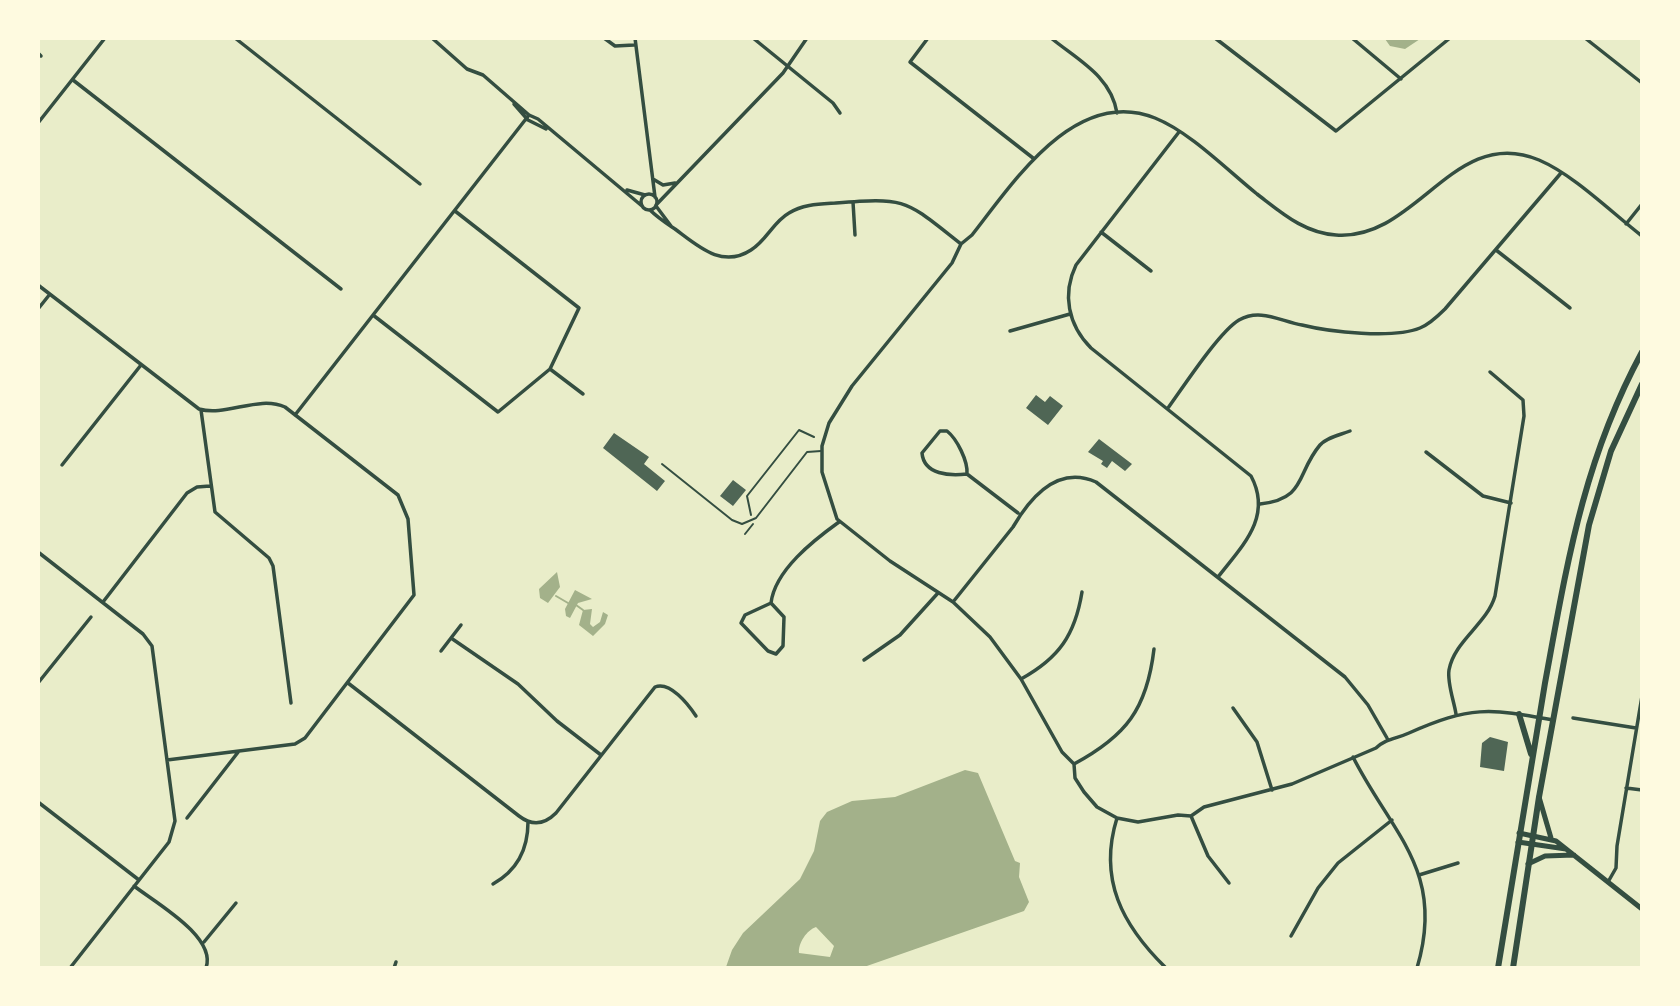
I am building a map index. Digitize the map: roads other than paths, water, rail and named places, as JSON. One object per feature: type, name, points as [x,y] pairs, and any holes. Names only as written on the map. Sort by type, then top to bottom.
[{"type":"main road","points":[[1498,968],[1532,756],[1566,569],[1584,491],[1612,412],[1642,352]]},
{"type":"main road","points":[[1513,968],[1539,797],[1593,511],[1611,451],[1642,384]]},
{"type":"main road","points":[[1519,714],[1532,756]]},
{"type":"main road","points":[[1539,797],[1551,839]]},
{"type":"main road","points":[[1519,833],[1551,839],[1642,909]]},
{"type":"main road","points":[[1518,842],[1566,849]]},
{"type":"main road","points":[[1528,863],[1548,856],[1574,855]]},
{"type":"street","points":[[38,123],[105,38]]},
{"type":"street","points":[[235,38],[420,184]]},
{"type":"street","points":[[432,38],[467,69],[482,75],[527,118],[550,131],[642,206],[707,252],[733,257],[751,250],[778,221],[798,208],[885,199],[906,203],[961,244]]},
{"type":"street","points":[[604,38],[615,46],[635,45]]},
{"type":"street","points":[[635,38],[656,205],[673,227]]},
{"type":"street","points":[[753,38],[834,103],[840,113]]},
{"type":"street","points":[[650,210],[789,66],[807,38]]},
{"type":"street","points":[[928,38],[910,62],[1033,158]]},
{"type":"street","points":[[1051,38],[1106,83],[1112,91],[1117,113]]},
{"type":"street","points":[[1215,38],[1334,130],[1345,127],[1450,38]]},
{"type":"street","points":[[1352,38],[1401,79]]},
{"type":"street","points":[[1584,38],[1642,83]]},
{"type":"street","points":[[73,80],[341,289]]},
{"type":"street","points":[[1553,720],[1491,709],[1456,713],[1402,736],[1387,738],[1376,748],[1272,790],[1204,807],[1191,816],[1178,815],[1146,822],[1117,818],[1089,800],[1075,778],[1074,764],[1062,752],[1021,679],[990,637],[953,603],[839,522],[824,482],[822,451],[830,420],[844,403],[850,388],[952,262],[961,244],[972,235],[1033,158],[1072,129],[1100,116],[1117,113],[1146,115],[1179,132],[1290,219],[1307,229],[1330,234],[1364,233],[1388,223],[1457,168],[1483,156],[1500,153],[1527,156],[1561,173],[1642,236]]},
{"type":"street","points":[[295,415],[527,118]]},
{"type":"street","points":[[1179,132],[1072,273],[1068,289],[1070,314],[1078,332],[1091,348],[1243,467],[1255,482],[1260,504],[1254,530],[1218,577]]},
{"type":"street","points":[[1168,408],[1230,327],[1244,318],[1263,314],[1299,325],[1333,330],[1393,333],[1418,329],[1439,315],[1561,173]]},
{"type":"street","points":[[653,180],[663,185],[677,182]]},
{"type":"street","points":[[642,206],[653,180]]},
{"type":"street","points":[[625,190],[655,197]]},
{"type":"street","points":[[853,202],[855,235]]},
{"type":"street","points":[[1626,224],[1642,204]]},
{"type":"street","points":[[373,315],[498,412],[550,369],[579,308],[455,211]]},
{"type":"street","points":[[1101,232],[1151,271]]},
{"type":"street","points":[[1496,250],[1570,308]]},
{"type":"street","points":[[38,285],[201,410],[274,404],[295,415],[398,495],[407,513],[414,596],[300,742],[167,760]]},
{"type":"street","points":[[38,309],[50,294]]},
{"type":"street","points":[[1010,331],[1070,314]]},
{"type":"street","points":[[62,465],[141,365]]},
{"type":"street","points":[[550,369],[583,394]]},
{"type":"street","points":[[1456,713],[1449,670],[1459,650],[1493,603],[1511,503],[1524,406],[1518,394],[1490,372]]},
{"type":"street","points":[[201,410],[210,486],[219,518],[265,555],[274,566],[291,703]]},
{"type":"street","points":[[967,474],[966,463],[952,435],[947,431],[940,431],[922,453],[922,459],[939,474],[967,474],[1019,514]]},
{"type":"street","points":[[1260,504],[1277,502],[1291,495],[1320,446],[1350,431]]},
{"type":"street","points":[[1426,452],[1483,496],[1511,503]]},
{"type":"street","points":[[953,603],[1013,527],[1019,514],[1053,481],[1071,476],[1085,477],[1096,482],[1345,677],[1368,705],[1387,738]]},
{"type":"street","points":[[103,602],[187,493],[210,486]]},
{"type":"street","points":[[771,603],[773,591],[789,569],[839,522]]},
{"type":"street","points":[[38,552],[143,634],[152,646],[174,832],[70,968]]},
{"type":"street","points":[[1021,679],[1052,660],[1065,645],[1076,623],[1082,592]]},
{"type":"street","points":[[864,660],[900,635],[938,593]]},
{"type":"street","points":[[771,603],[784,617],[783,646],[776,654],[760,644],[741,623],[745,615],[771,603]]},
{"type":"street","points":[[38,684],[91,617]]},
{"type":"street","points":[[441,650],[461,625]]},
{"type":"street","points":[[451,638],[518,684],[557,721],[601,754]]},
{"type":"street","points":[[1074,764],[1110,743],[1132,719],[1146,692],[1154,649]]},
{"type":"street","points":[[348,683],[528,822],[542,822],[551,817],[657,686],[666,686],[687,703],[696,716]]},
{"type":"street","points":[[1608,883],[1616,868],[1642,696]]},
{"type":"street","points":[[1233,708],[1257,742],[1272,790]]},
{"type":"street","points":[[1573,718],[1636,728]]},
{"type":"street","points":[[187,818],[239,751]]},
{"type":"street","points":[[1353,757],[1408,843],[1419,874],[1424,921],[1418,968]]},
{"type":"street","points":[[1626,788],[1642,790]]},
{"type":"street","points":[[38,802],[139,880]]},
{"type":"street","points":[[1191,816],[1208,856],[1229,883]]},
{"type":"street","points":[[1117,818],[1109,853],[1113,888],[1133,928],[1166,968]]},
{"type":"street","points":[[1291,936],[1318,888],[1338,863],[1392,821]]},
{"type":"street","points":[[493,884],[507,874],[525,852],[528,822]]},
{"type":"street","points":[[1419,874],[1458,863]]},
{"type":"street","points":[[134,886],[204,942],[209,957],[206,968]]},
{"type":"street","points":[[204,942],[236,903]]},
{"type":"lane","points":[[662,464],[732,520],[742,524],[752,521],[805,454],[812,450],[822,451]]},
{"type":"waterway","points":[[556,596],[568,603]]},
{"type":"waterway","points":[[576,605],[583,610]]}]
